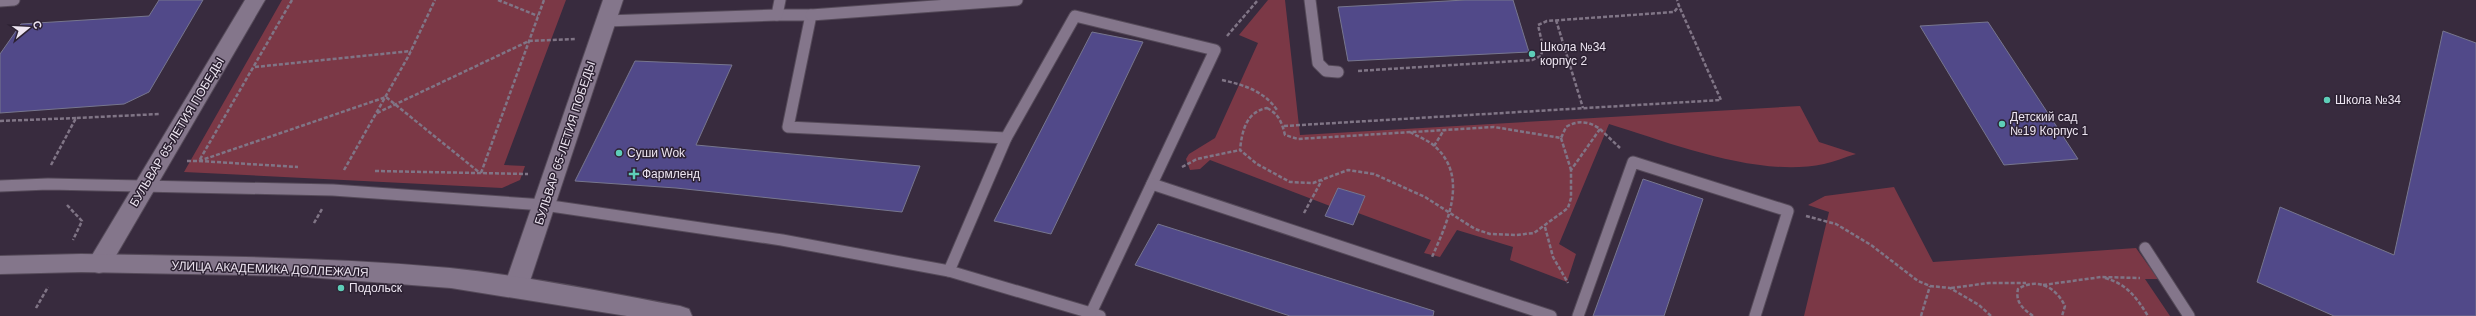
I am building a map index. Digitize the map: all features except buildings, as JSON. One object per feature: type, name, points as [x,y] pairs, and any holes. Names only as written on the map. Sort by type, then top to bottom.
[{"type":"street","name":"БУЛЬВАР 65-ЛЕТИЯ ПОБЕДЫ","points":[[99,264],[255,0]]},
{"type":"street","name":"БУЛЬВАР 65-ЛЕТИЯ ПОБЕДЫ","points":[[516,287],[613,0]]},
{"type":"street","name":"УЛИЦА АКАДЕМИКА ДОЛЛЕЖАЛЯ","points":[[0,265],[99,264],[294,267],[451,278],[516,287],[667,314]]},
{"type":"lane","points":[[0,1],[14,0]]},
{"type":"lane","points":[[777,15],[780,0]]},
{"type":"lane","points":[[603,29],[777,15],[1017,0]]},
{"type":"lane","points":[[1310,0],[1318,63],[1326,71],[1338,72]]},
{"type":"lane","points":[[811,14],[788,127],[1006,138]]},
{"type":"lane","points":[[0,186],[48,184],[333,190],[544,205],[782,240],[949,271],[1096,314],[1152,184],[1215,50],[1075,16],[1006,138],[949,271]]},
{"type":"lane","points":[[1578,316],[1633,162],[1788,211],[1755,316]]},
{"type":"lane","points":[[1152,184],[1551,316]]},
{"type":"lane","points":[[2146,248],[2189,316]]},
{"type":"path","points":[[198,161],[254,68],[292,0]]},
{"type":"path","points":[[314,223],[411,51],[435,0]]},
{"type":"path","points":[[498,0],[538,16]]},
{"type":"path","points":[[481,173],[544,0]]},
{"type":"path","points":[[1215,50],[1258,0]]},
{"type":"path","points":[[1284,126],[1721,100],[1677,0]]},
{"type":"path","points":[[1338,72],[1532,60],[1541,56],[1544,47],[1538,25],[1547,20],[1657,15],[1674,12],[1679,6]]},
{"type":"path","points":[[1556,20],[1583,108]]},
{"type":"path","points":[[377,113],[529,41],[603,29]]},
{"type":"path","points":[[254,68],[411,51]]},
{"type":"path","points":[[1203,76],[1240,84],[1254,90],[1273,103],[1284,126],[1285,135],[1298,139],[1494,127],[1562,138]]},
{"type":"path","points":[[198,161],[386,97]]},
{"type":"path","points":[[386,97],[481,173]]},
{"type":"path","points":[[1240,150],[1240,137],[1248,116],[1264,109],[1273,109],[1278,113]]},
{"type":"path","points":[[0,121],[189,113]]},
{"type":"path","points":[[48,184],[49,168],[76,118]]},
{"type":"path","points":[[1240,150],[1257,164],[1290,182],[1304,184],[1322,180],[1348,170],[1374,174],[1425,197],[1451,214],[1490,234],[1526,234],[1545,227],[1568,208],[1571,170],[1562,133],[1572,124],[1594,123],[1633,162]]},
{"type":"path","points":[[1571,170],[1600,129]]},
{"type":"path","points":[[1434,146],[1437,138],[1444,130]]},
{"type":"path","points":[[1410,132],[1434,146],[1445,159],[1455,182],[1451,214],[1425,274]]},
{"type":"path","points":[[1152,184],[1197,159],[1240,150]]},
{"type":"path","points":[[160,162],[198,161],[306,168]]},
{"type":"path","points":[[337,170],[352,170]]},
{"type":"path","points":[[367,171],[554,175]]},
{"type":"path","points":[[1294,231],[1322,180]]},
{"type":"path","points":[[1788,211],[1836,224],[1871,245],[1918,281],[1930,286],[1950,288],[1989,283],[2028,283],[2043,285],[2101,276],[2165,279]]},
{"type":"path","points":[[72,241],[82,221]]},
{"type":"path","points":[[1545,227],[1548,246],[1561,274],[1583,302]]},
{"type":"path","points":[[2101,276],[2122,282],[2134,294],[2148,316]]},
{"type":"path","points":[[2028,283],[2018,289],[2017,294],[2020,306],[2032,316]]},
{"type":"path","points":[[36,308],[49,285]]},
{"type":"path","points":[[2043,285],[2063,299],[2065,312],[2062,316]]},
{"type":"path","points":[[1921,316],[1930,286]]},
{"type":"path","points":[[1950,288],[1979,305],[1991,316]]},
{"type":"shaded area","points":[[282,0],[566,0],[504,165],[525,166],[520,180],[502,188],[184,172]]},
{"type":"shaded area","points":[[1268,0],[1285,0],[1300,135],[1800,106],[1819,142],[1856,154],[1824,164],[1798,167],[1743,163],[1687,149],[1609,124],[1559,244],[1576,254],[1567,282],[1510,260],[1513,247],[1457,230],[1440,257],[1424,253],[1431,240],[1358,213],[1365,196],[1338,188],[1330,206],[1210,160],[1200,169],[1190,170],[1186,159],[1189,154],[1215,138],[1258,43],[1239,35]]},
{"type":"shaded area","points":[[1894,187],[1933,262],[2136,248],[2158,279],[2145,279],[2170,316],[1804,316],[1829,212],[1808,205],[1825,196]]},
{"type":"place","name":"Школа №34 корпус 2","points":[[1532,54]]},
{"type":"place","name":"Школа №34","points":[[2327,100]]},
{"type":"place","name":"Детский сад №19 Корпус 1","points":[[2002,124]]},
{"type":"place","name":"Суши Wok","points":[[619,153]]},
{"type":"place","name":"Фармленд","points":[[634,174]]},
{"type":"place","name":"Подольск","points":[[341,288]]}]
